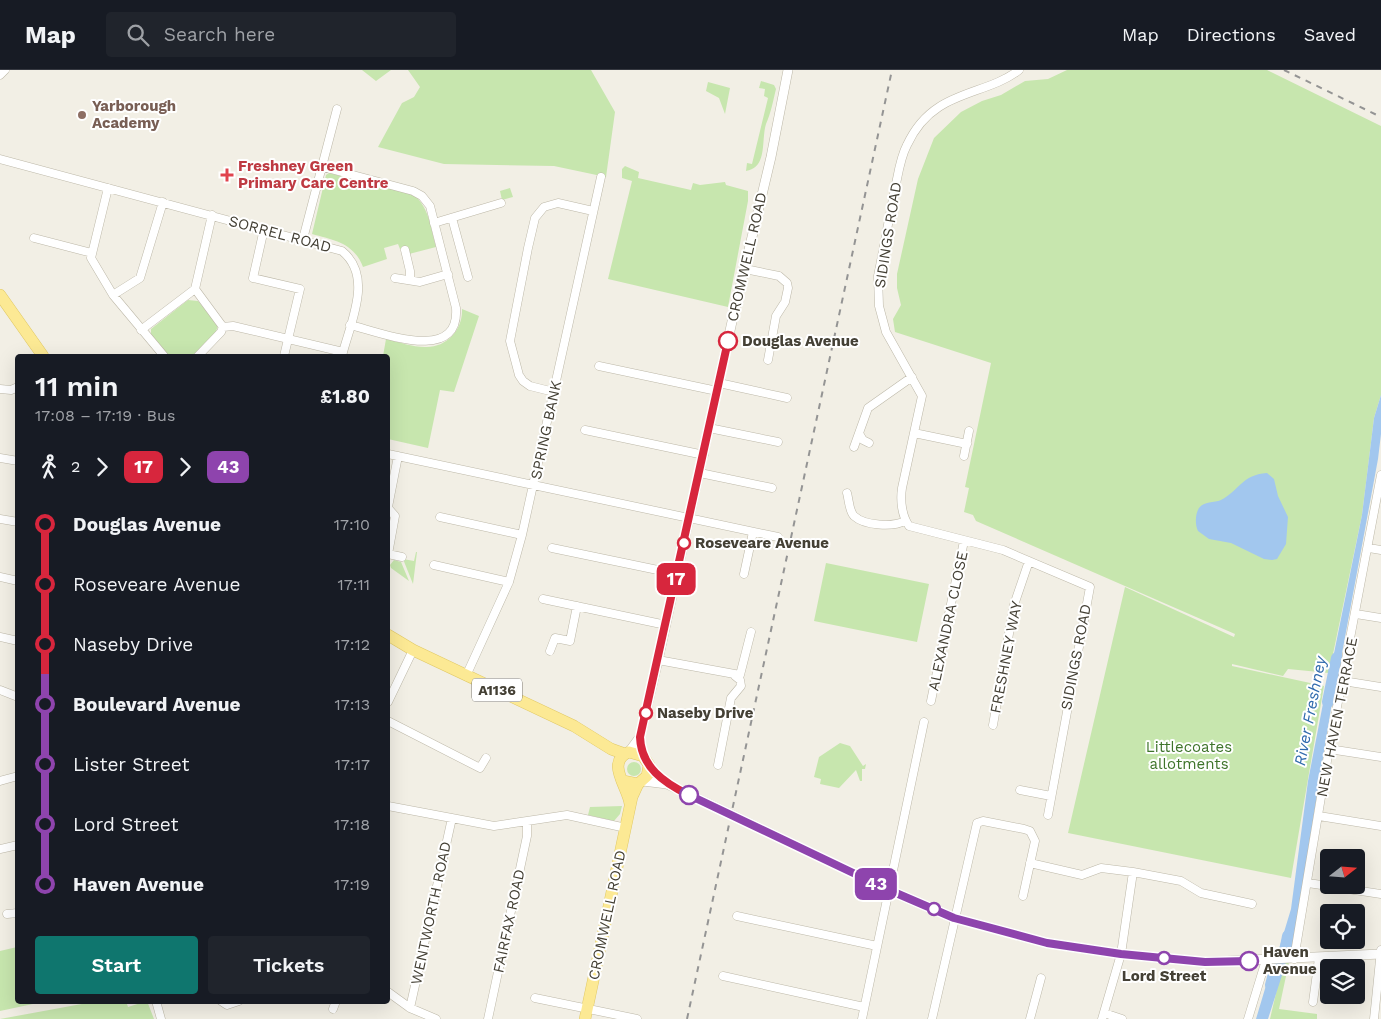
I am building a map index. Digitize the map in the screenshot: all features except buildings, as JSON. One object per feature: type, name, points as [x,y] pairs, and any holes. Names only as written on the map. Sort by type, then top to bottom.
[{"type":"main road","points":[[0,294],[42,354]]},
{"type":"main road","name":"A1136","points":[[390,636],[412,650],[574,726],[606,747],[646,760]]},
{"type":"main road","points":[[606,747],[623,781],[641,782],[649,771],[646,760]]},
{"type":"main road","points":[[617,770],[620,758],[627,753]]},
{"type":"main road","name":"CROMWELL ROAD","points":[[623,781],[630,811]]},
{"type":"main road","name":"CROMWELL ROAD","points":[[586,1014],[632,797],[641,782]]},
{"type":"street","points":[[0,75],[5,70]]},
{"type":"street","name":"CROMWELL ROAD","points":[[627,753],[640,737],[771,157],[788,70]]},
{"type":"street","name":"SIDINGS ROAD","points":[[1019,70],[1012,76],[969,92],[940,106],[927,116],[906,146],[878,276],[878,291],[887,334],[922,396],[902,488],[901,497],[905,521],[914,530],[1003,550],[1090,587],[1048,815]]},
{"type":"street","points":[[303,240],[337,109]]},
{"type":"street","name":"SORREL ROAD","points":[[0,159],[336,248],[353,262],[359,278],[359,287],[343,354]]},
{"type":"street","points":[[323,167],[418,193],[430,206],[456,313],[453,327],[441,338],[430,342],[416,341],[350,325]]},
{"type":"street","name":"SPRING BANK","points":[[466,676],[509,582],[522,535],[535,484],[601,176]]},
{"type":"street","points":[[108,188],[92,253],[93,264],[114,295],[162,354]]},
{"type":"street","points":[[114,295],[140,278],[163,202]]},
{"type":"street","points":[[434,223],[501,203]]},
{"type":"street","points":[[554,392],[530,386],[524,381],[519,375],[510,341],[526,257],[535,218],[544,207],[558,203],[593,211]]},
{"type":"street","points":[[141,330],[194,289],[212,215]]},
{"type":"street","points":[[452,218],[468,277]]},
{"type":"street","points":[[264,229],[253,278],[300,289],[284,354]]},
{"type":"street","points":[[34,238],[92,253]]},
{"type":"street","points":[[406,250],[410,280]]},
{"type":"street","points":[[745,269],[779,276],[787,283],[785,302],[776,316],[768,360]]},
{"type":"street","points":[[396,278],[420,282],[448,274]]},
{"type":"street","points":[[194,289],[223,327]]},
{"type":"street","points":[[223,327],[233,326],[343,354]]},
{"type":"street","points":[[200,354],[221,332],[223,327]]},
{"type":"street","points":[[600,366],[787,398]]},
{"type":"street","points":[[854,447],[860,435],[868,408],[912,378]]},
{"type":"street","points":[[0,389],[11,390],[15,388]]},
{"type":"street","points":[[709,428],[778,442]]},
{"type":"street","points":[[585,430],[704,456]]},
{"type":"street","points":[[964,456],[969,431]]},
{"type":"street","points":[[914,433],[967,444]]},
{"type":"street","points":[[860,435],[863,440],[869,443]]},
{"type":"street","points":[[390,454],[778,537]]},
{"type":"street","points":[[390,497],[398,456]]},
{"type":"street","points":[[0,458],[15,460]]},
{"type":"street","points":[[700,472],[772,488]]},
{"type":"street","name":"NEW HAVEN TERRACE","points":[[1292,959],[1308,883],[1329,749],[1381,479]]},
{"type":"street","points":[[847,493],[851,512],[856,518],[890,525],[905,521]]},
{"type":"street","points":[[390,510],[395,516],[390,543]]},
{"type":"street","points":[[440,516],[522,535]]},
{"type":"street","points":[[0,519],[15,522]]},
{"type":"street","points":[[744,574],[753,532]]},
{"type":"street","name":"ALEXANDRA CLOSE","points":[[931,701],[964,541]]},
{"type":"street","points":[[552,548],[677,574]]},
{"type":"street","points":[[1369,548],[1381,550]]},
{"type":"street","points":[[390,554],[402,557]]},
{"type":"street","name":"FRESHNEY WAY","points":[[993,725],[1014,605],[1029,560]]},
{"type":"street","points":[[434,565],[509,582]]},
{"type":"street","points":[[0,577],[15,580]]},
{"type":"street","points":[[543,599],[666,625]]},
{"type":"street","points":[[550,651],[555,638],[570,641],[577,606]]},
{"type":"street","points":[[1356,614],[1381,618]]},
{"type":"street","points":[[735,676],[740,675],[743,671],[751,632]]},
{"type":"street","points":[[0,637],[15,640]]},
{"type":"street","points":[[390,698],[412,650]]},
{"type":"street","points":[[658,660],[735,676],[740,680],[741,686],[738,692],[731,698],[718,765]]},
{"type":"street","points":[[1343,681],[1381,687]]},
{"type":"street","points":[[0,690],[15,695]]},
{"type":"street","points":[[390,722],[480,768],[486,758]]},
{"type":"street","points":[[862,1019],[924,722]]},
{"type":"street","name":"CROMWELL ROAD","points":[[640,737],[646,760]]},
{"type":"street","points":[[1329,749],[1381,757]]},
{"type":"street","points":[[646,760],[660,778],[674,788]]},
{"type":"street","points":[[0,781],[15,777]]},
{"type":"street","points":[[641,782],[659,782],[674,788],[889,890],[954,918],[1047,943],[1121,954],[1205,962],[1319,958],[1381,953],[1374,1019]]},
{"type":"street","points":[[1020,790],[1051,796]]},
{"type":"street","points":[[390,806],[494,826],[567,815],[626,828]]},
{"type":"street","points":[[1319,816],[1381,826]]},
{"type":"street","name":"WENTWORTH ROAD","points":[[410,1008],[452,818]]},
{"type":"street","points":[[934,1018],[954,918],[977,823],[983,821],[1030,831],[1035,841],[1023,896]]},
{"type":"street","name":"FAIRFAX ROAD","points":[[488,1019],[527,836],[527,822]]},
{"type":"street","points":[[0,850],[15,846]]},
{"type":"street","points":[[1030,863],[1082,875],[1101,868],[1133,872],[1181,881],[1201,894],[1252,904]]},
{"type":"street","points":[[1122,1019],[1103,1016],[1121,954],[1133,872]]},
{"type":"street","points":[[1308,883],[1381,894]]},
{"type":"street","points":[[7,914],[15,913]]},
{"type":"street","points":[[737,916],[877,946]]},
{"type":"street","points":[[1313,1002],[1319,958]]},
{"type":"street","points":[[1248,1019],[1267,960]]},
{"type":"street","points":[[723,976],[864,1006]]},
{"type":"street","points":[[1030,1019],[1042,978]]},
{"type":"street","points":[[390,993],[421,1016],[436,1019]]},
{"type":"street","points":[[535,998],[586,1014],[637,1019]]},
{"type":"street","points":[[157,1004],[161,1019]]},
{"type":"street","points":[[333,1009],[335,1004]]},
{"type":"green space","points":[[362,70],[391,70],[376,81]]},
{"type":"green space","points":[[408,70],[591,70],[615,112],[606,177],[554,166],[444,164],[378,147],[402,103],[414,97],[420,87]]},
{"type":"green space","name":"Littlecoates allotments","points":[[1067,70],[1267,70],[1381,126],[1381,395],[1374,418],[1362,515],[1329,673],[1288,669],[1283,676],[1232,664],[1232,666],[1324,686],[1291,878],[1068,833],[1125,587],[1234,637],[1235,634],[976,521],[973,515],[964,512],[969,488],[965,487],[991,363],[895,332],[893,319],[901,305],[897,288],[897,274],[918,179],[934,138],[961,112],[982,101],[1001,95],[1025,81],[1048,79]]},
{"type":"green space","points":[[761,81],[774,85],[776,89],[766,124],[761,159],[753,169],[746,171],[747,163],[752,164],[768,98],[764,96],[765,89],[759,88]]},
{"type":"green space","points":[[708,82],[730,88],[725,114],[719,98],[706,91]]},
{"type":"green space","points":[[625,166],[639,172],[638,178],[691,190],[693,183],[700,185],[725,182],[726,185],[748,191],[748,201],[728,307],[608,279],[632,181],[622,178],[622,169]]},
{"type":"green space","points":[[329,173],[414,195],[426,212],[436,247],[409,254],[408,247],[400,249],[398,244],[384,248],[387,259],[363,267],[359,259],[349,248],[335,241],[312,234],[326,175]]},
{"type":"green space","points":[[510,188],[513,197],[502,200],[500,191]]},
{"type":"green space","points":[[188,300],[198,301],[218,325],[216,332],[194,354],[166,354],[151,337],[151,329]]},
{"type":"green space","points":[[462,309],[479,316],[454,392],[440,390],[428,448],[390,439],[390,354],[383,354],[386,339],[420,347],[433,347],[452,336],[462,317]]},
{"type":"green space","points":[[416,552],[413,584],[403,559],[414,561]]},
{"type":"green space","points":[[394,560],[401,562],[409,581],[391,568],[390,565]]},
{"type":"green space","points":[[826,563],[929,584],[917,642],[814,621]]},
{"type":"green space","points":[[840,743],[850,746],[863,766],[866,764],[865,769],[862,769],[862,781],[860,781],[856,770],[839,788],[820,784],[821,779],[814,777],[819,757]]},
{"type":"green space","points":[[631,762],[637,762],[641,769],[637,776],[631,776],[627,772],[627,766]]},
{"type":"green space","points":[[622,806],[620,814],[614,821],[588,815],[590,807]]},
{"type":"green space","points":[[15,947],[15,1004],[33,1004],[0,1011],[0,951]]},
{"type":"green space","points":[[1289,962],[1279,1009],[1317,1014],[1317,1019],[1270,1019],[1283,963]]},
{"type":"green space","points":[[82,1004],[127,1004],[128,1007],[138,1004],[148,1004],[154,1019],[0,1019]]},
{"type":"water","points":[[1381,395],[1381,434],[1378,459],[1338,675],[1330,673],[1362,515],[1374,418]]},
{"type":"water","points":[[1267,473],[1274,479],[1278,496],[1288,517],[1286,544],[1277,559],[1264,559],[1231,543],[1209,539],[1198,531],[1196,516],[1201,506],[1221,500],[1251,477]]},
{"type":"water","points":[[1327,683],[1335,686],[1292,951],[1278,952],[1291,909],[1308,781]]},
{"type":"water","points":[[1284,969],[1268,1019],[1256,1019],[1270,972]]},
{"type":"waterway","name":"River Freshney","points":[[1328,702],[1337,658]]},
{"type":"waterway","name":"River Freshney","points":[[1271,985],[1275,970],[1285,952],[1288,936]]},
{"type":"railway","points":[[687,1019],[892,70]]},
{"type":"railway","points":[[1284,70],[1381,117]]},
{"type":"bus line","name":"17","points":[[689,795],[674,788],[654,772],[643,756],[640,737],[728,341]]},
{"type":"bus line","name":"43","points":[[689,795],[889,890],[954,918],[1047,943],[1121,954],[1205,962],[1249,961]]},
{"type":"place","name":"Yarborough Academy","points":[[82,115]]},
{"type":"place","name":"Freshney Green Primary Care Centre","points":[[227,175]]},
{"type":"place","name":"Douglas Avenue","points":[[728,341]]},
{"type":"place","name":"Roseveare Avenue","points":[[684,543]]},
{"type":"place","name":"Naseby Drive","points":[[646,713]]},
{"type":"place","name":"Lord Street","points":[[1164,958]]},
{"type":"place","name":"Haven Avenue","points":[[1249,961]]}]
